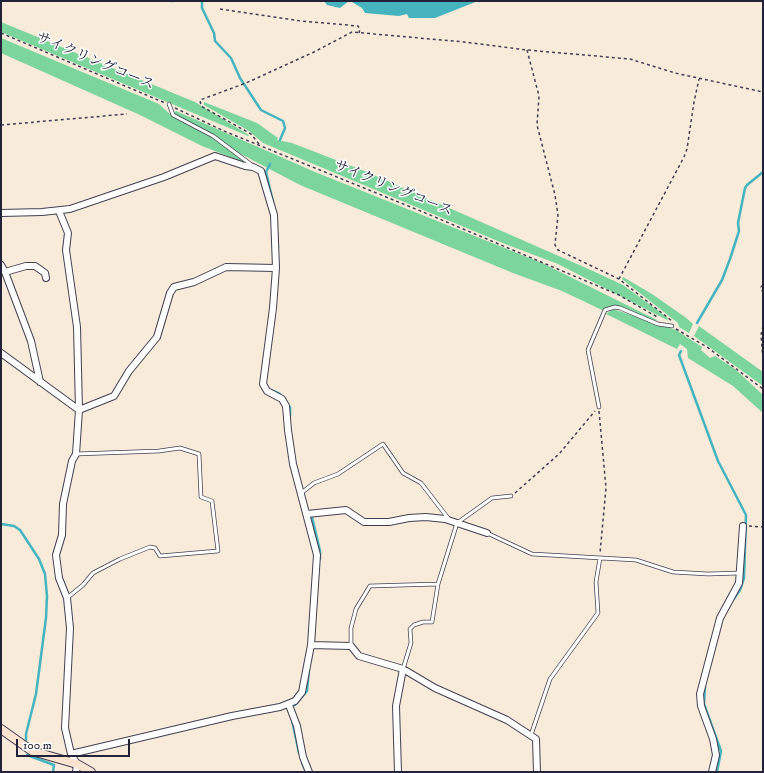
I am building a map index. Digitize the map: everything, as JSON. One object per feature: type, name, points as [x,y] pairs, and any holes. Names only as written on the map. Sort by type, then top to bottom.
[{"type":"main road","points":[[1,728],[32,751],[91,772]]},
{"type":"street","points":[[1,213],[59,211],[70,209],[164,177],[215,156],[244,166],[254,166],[261,171],[274,215],[276,268],[273,308],[263,384],[267,391],[282,399],[286,406],[288,430],[300,494],[307,514],[317,555],[311,645],[302,692],[289,705],[232,716],[71,754]]},
{"type":"street","points":[[59,211],[68,234],[66,250],[75,302],[79,410],[76,454],[72,461],[63,504],[62,535],[56,555],[59,578],[67,598],[70,644],[64,728],[71,754],[77,768]]},
{"type":"street","points":[[1,265],[31,341],[40,382]]},
{"type":"street","points":[[5,272],[26,266],[35,266],[45,273],[46,278]]},
{"type":"street","points":[[79,410],[114,396],[129,371],[157,337],[170,293],[174,287],[194,282],[226,266],[276,268]]},
{"type":"street","points":[[1,353],[79,410]]},
{"type":"street","points":[[307,514],[346,510],[364,522],[389,522],[426,516],[449,520],[487,533]]},
{"type":"street","points":[[712,772],[716,755],[713,739],[701,706],[700,694],[720,618],[737,589],[740,573],[743,526]]},
{"type":"street","points":[[311,645],[351,646],[358,656],[404,669],[435,688],[507,720],[536,739],[537,772]]},
{"type":"street","points":[[398,772],[396,706],[404,669]]},
{"type":"street","points":[[289,705],[297,726],[303,757],[309,772]]},
{"type":"lane","points":[[169,104],[173,115],[213,136],[254,166]]},
{"type":"lane","points":[[599,407],[588,350],[605,310],[615,307],[620,308],[658,324],[672,326]]},
{"type":"lane","points":[[300,494],[314,483],[338,474],[383,444],[403,473],[421,483],[449,520]]},
{"type":"lane","points":[[67,598],[83,585],[93,573],[120,559],[150,547],[155,548],[160,556],[218,551],[212,502],[201,497],[199,454],[180,448],[160,451],[76,454]]},
{"type":"lane","points":[[404,669],[411,643],[410,629],[414,625],[423,622],[432,622],[438,584],[457,523],[492,498],[511,496]]},
{"type":"lane","points":[[487,533],[532,554],[636,560],[673,572],[708,574],[740,573]]},
{"type":"lane","points":[[531,736],[550,679],[598,613],[596,582],[600,558]]},
{"type":"lane","points":[[351,646],[351,628],[356,609],[370,586],[438,584]]},
{"type":"path","points":[[170,1],[175,2]]},
{"type":"path","points":[[220,8],[301,21],[358,26],[360,29],[359,33]]},
{"type":"path","points":[[259,145],[251,134],[201,106],[200,100],[240,86],[352,32],[630,59],[662,70],[763,92]]},
{"type":"path","name":"サイクリングコース","points":[[1,33],[169,104],[224,131],[619,295],[707,347],[763,389]]},
{"type":"path","points":[[527,50],[540,96],[537,125],[555,195],[558,215],[555,245],[558,250],[619,280],[672,321],[672,326]]},
{"type":"path","points":[[619,280],[684,157],[687,149],[699,79]]},
{"type":"path","points":[[1,125],[127,114]]},
{"type":"path","points":[[763,285],[761,287],[763,293]]},
{"type":"path","points":[[763,326],[760,341],[763,360]]},
{"type":"path","points":[[511,496],[559,454],[599,407]]},
{"type":"path","points":[[599,407],[606,488],[600,558]]},
{"type":"path","points":[[743,526],[763,527]]},
{"type":"green space","points":[[1,22],[195,102],[249,135],[248,136],[1,32]]},
{"type":"green space","points":[[1,38],[159,104],[173,117],[211,137],[246,163],[202,146],[140,115],[1,53]]},
{"type":"green space","points":[[204,102],[257,123],[278,138],[277,140],[292,143],[367,172],[593,271],[623,285],[668,318],[667,320],[558,264],[505,244],[263,143],[249,131],[204,105]]},
{"type":"green space","points":[[176,111],[315,172],[542,263],[657,320],[656,322],[616,305],[602,310],[562,291],[513,273],[300,185],[239,153],[219,139],[174,113]]},
{"type":"green space","points":[[623,277],[652,294],[685,317],[693,324],[689,333],[679,327],[678,323],[622,279]]},
{"type":"green space","points":[[613,309],[676,330],[702,347],[701,350],[710,358],[715,356],[735,369],[763,395],[763,413],[733,386],[688,358],[687,349],[680,344],[677,349],[606,314]]},
{"type":"green space","points":[[699,326],[763,372],[763,386],[694,336]]},
{"type":"water","points":[[324,1],[349,1],[340,8],[327,5]]},
{"type":"water","points":[[349,1],[478,1],[435,18],[409,18],[407,14],[399,16],[365,13],[362,8]]},
{"type":"waterway","points":[[202,1],[202,8],[214,33],[215,41],[231,58],[240,78],[261,110],[283,121],[285,128],[280,140]]},
{"type":"waterway","points":[[270,164],[266,172],[273,202]]},
{"type":"waterway","points":[[697,323],[722,280],[730,259],[739,231],[738,223],[745,188],[763,172]]},
{"type":"waterway","points":[[277,231],[278,248]]},
{"type":"waterway","points":[[681,351],[679,355],[718,461],[746,515],[744,578],[740,590],[733,600]]},
{"type":"waterway","points":[[271,390],[280,394]]},
{"type":"waterway","points":[[290,407],[290,416]]},
{"type":"waterway","points":[[312,517],[320,551],[320,559]]},
{"type":"waterway","points":[[1,524],[14,526],[20,530],[39,559],[45,574],[47,596],[46,618],[36,694],[26,734],[26,740]]},
{"type":"waterway","points":[[295,705],[307,691],[309,670]]},
{"type":"waterway","points":[[705,686],[704,704],[721,751],[717,772]]},
{"type":"waterway","points":[[292,720],[299,753]]},
{"type":"waterway","points":[[27,755],[54,765],[53,772]]},
{"type":"waterway","points":[[302,763],[306,772]]}]
